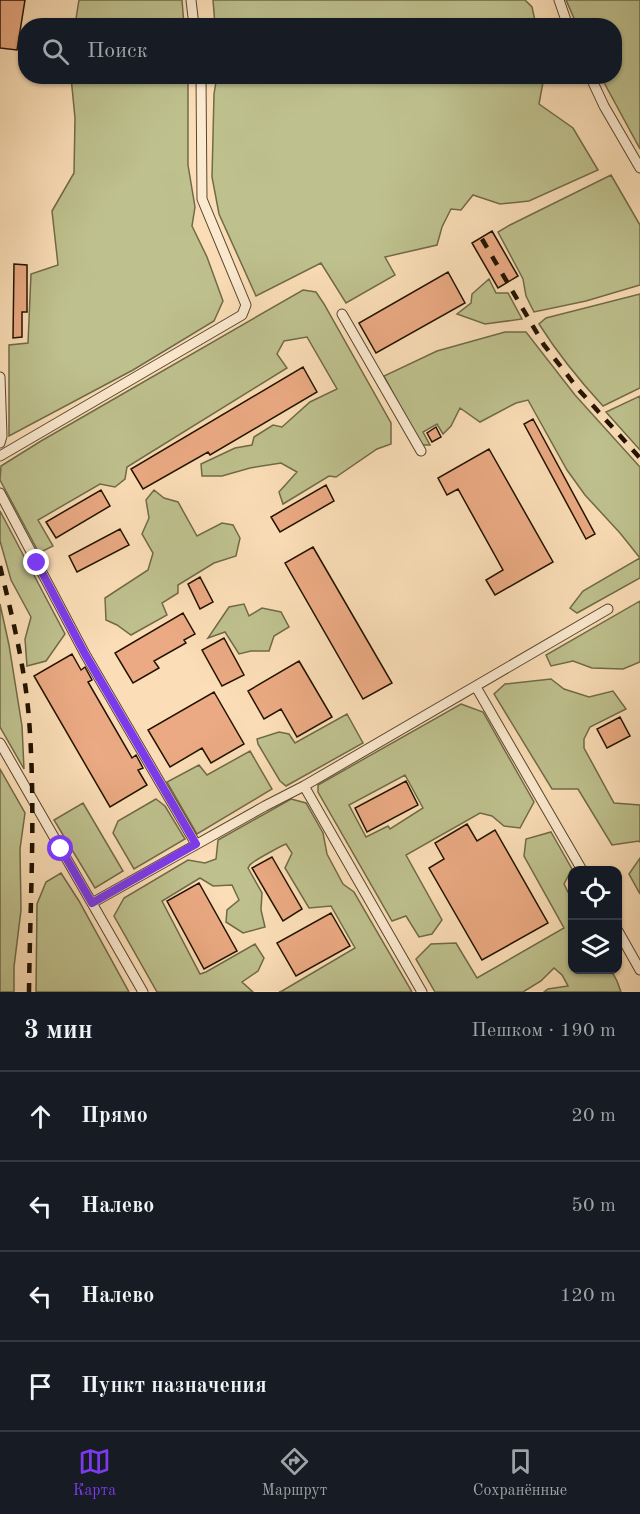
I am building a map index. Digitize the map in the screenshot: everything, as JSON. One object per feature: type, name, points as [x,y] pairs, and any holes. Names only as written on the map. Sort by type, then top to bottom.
[{"type":"lane","points":[[191,0],[193,18]]},
{"type":"lane","points":[[559,0],[565,18]]},
{"type":"lane","points":[[0,456],[242,315],[246,305],[202,199],[201,84]]},
{"type":"lane","points":[[594,84],[640,168]]},
{"type":"lane","points":[[342,314],[422,451]]},
{"type":"lane","points":[[0,377],[2,436],[0,443]]},
{"type":"lane","points":[[0,493],[85,654],[196,844]]},
{"type":"lane","points":[[92,903],[304,786],[608,609]]},
{"type":"lane","points":[[476,687],[580,866]]},
{"type":"lane","points":[[0,743],[144,992]]},
{"type":"lane","points":[[304,786],[422,992]]},
{"type":"lane","points":[[622,938],[640,970]]},
{"type":"green space","points":[[79,0],[182,0],[183,18],[76,18]]},
{"type":"green space","points":[[213,0],[525,0],[532,7],[534,18],[214,18]]},
{"type":"green space","points":[[566,0],[640,0],[640,149],[605,84],[622,84],[622,18],[574,18]]},
{"type":"green space","points":[[72,84],[188,84],[188,165],[195,207],[192,226],[207,257],[223,301],[214,321],[133,370],[9,436],[9,345],[28,343],[31,274],[58,265],[52,211],[74,173],[75,118]]},
{"type":"green space","points":[[216,84],[543,84],[539,104],[573,128],[598,170],[529,201],[500,204],[473,195],[461,210],[451,209],[442,227],[437,245],[385,257],[395,275],[346,303],[321,263],[256,296],[219,214],[212,177]]},
{"type":"green space","points":[[611,175],[640,225],[640,285],[586,301],[534,312],[526,296],[523,279],[498,232]]},
{"type":"green space","points":[[489,279],[496,293],[508,293],[522,319],[485,324],[457,314],[471,303],[472,294]]},
{"type":"green space","points":[[303,290],[316,292],[324,304],[391,423],[391,444],[377,449],[336,477],[329,476],[283,504],[279,492],[297,472],[281,463],[222,476],[202,476],[201,464],[235,448],[252,445],[254,437],[273,425],[282,427],[310,402],[337,389],[307,337],[284,341],[277,354],[287,368],[127,467],[125,479],[115,487],[100,484],[38,520],[53,546],[39,553],[0,480],[1,466]]},
{"type":"green space","points":[[640,294],[640,388],[603,406],[569,366],[539,324],[546,318]]},
{"type":"green space","points":[[505,332],[526,332],[575,395],[640,467],[640,558],[585,495],[567,470],[528,400],[516,403],[480,422],[460,408],[451,426],[443,434],[437,424],[423,432],[430,445],[421,445],[384,376],[437,351]]},
{"type":"green space","points":[[640,396],[640,450],[606,412]]},
{"type":"green space","points":[[154,490],[164,498],[178,502],[197,536],[222,523],[233,525],[240,538],[236,556],[214,563],[178,585],[178,593],[162,603],[167,615],[131,635],[106,620],[105,598],[148,570],[153,553],[142,534],[149,518],[146,500]]},
{"type":"green space","points":[[0,511],[65,634],[46,661],[27,666],[25,639],[31,617],[11,580],[0,541]]},
{"type":"green space","points":[[640,558],[640,578],[577,613],[570,608],[583,591]]},
{"type":"green space","points":[[640,601],[640,662],[623,669],[592,668],[573,661],[551,666],[546,655]]},
{"type":"green space","points":[[0,604],[22,726],[24,769],[0,727]]},
{"type":"green space","points":[[244,604],[249,616],[262,608],[281,612],[289,627],[274,636],[269,651],[239,654],[225,632],[208,638],[229,607]]},
{"type":"green space","points":[[551,679],[564,689],[589,697],[613,691],[626,709],[590,727],[584,739],[584,748],[614,803],[640,805],[640,842],[612,845],[578,789],[552,789],[494,694],[505,684]]},
{"type":"green space","points":[[461,704],[483,712],[534,802],[520,828],[504,826],[492,816],[480,813],[406,855],[442,920],[432,934],[419,937],[406,916],[392,921],[318,792],[318,785]],"holes":[[[405,775],[423,808],[390,829],[388,826],[366,837],[349,805]]]},
{"type":"green space","points":[[347,714],[363,743],[286,786],[280,781],[257,739],[279,732],[289,734],[295,743]]},
{"type":"green space","points":[[250,751],[272,789],[197,834],[167,782],[199,765],[207,775]]},
{"type":"green space","points":[[0,769],[25,813],[20,849],[21,910],[14,967],[14,992],[0,992]]},
{"type":"green space","points":[[156,799],[165,806],[185,839],[134,869],[113,833],[118,821]]},
{"type":"green space","points":[[291,799],[306,803],[323,833],[327,854],[343,884],[354,892],[412,992],[279,992],[355,948],[331,906],[309,908],[285,868],[292,853],[286,844],[250,864],[248,868],[262,893],[261,910],[265,927],[243,933],[226,922],[227,910],[239,900],[232,885],[213,886],[200,878],[162,901],[200,974],[255,944],[264,958],[258,971],[242,982],[253,992],[157,992],[114,916],[124,898],[188,860],[205,863],[216,859],[218,840]]},
{"type":"green space","points":[[83,803],[123,871],[95,888],[54,820]]},
{"type":"green space","points":[[551,832],[570,866],[568,866],[568,876],[564,884],[568,892],[568,974],[613,974],[621,992],[544,992],[548,989],[568,986],[562,975],[554,968],[541,981],[523,992],[435,992],[416,959],[431,944],[456,943],[477,978],[564,928],[524,856],[526,839]]},
{"type":"green space","points":[[640,858],[640,894],[629,874]]},
{"type":"green space","points":[[61,873],[129,992],[36,992],[37,904],[46,882]]},
{"type":"building","points":[[0,0],[25,0],[22,18],[18,18],[17,50],[0,48]]},
{"type":"building","points":[[492,231],[518,276],[498,288],[472,243]]},
{"type":"building","points":[[14,264],[27,265],[27,312],[22,312],[22,337],[13,338]]},
{"type":"building","points":[[448,272],[465,303],[376,353],[359,323]]},
{"type":"building","points":[[303,367],[317,392],[210,455],[208,452],[143,489],[131,469]]},
{"type":"building","points":[[533,419],[595,534],[586,539],[524,424]]},
{"type":"building","points":[[436,427],[441,437],[432,442],[427,433]]},
{"type":"building","points":[[489,449],[553,562],[495,595],[486,580],[503,570],[458,489],[447,495],[438,478]]},
{"type":"building","points":[[326,485],[334,501],[280,532],[271,517]]},
{"type":"building","points":[[101,490],[110,506],[56,538],[46,522]]},
{"type":"building","points":[[120,529],[129,545],[77,572],[69,556]]},
{"type":"building","points":[[313,547],[392,683],[363,699],[285,563]]},
{"type":"building","points":[[200,577],[213,602],[200,609],[188,584]]},
{"type":"building","points":[[183,613],[195,634],[184,640],[186,643],[154,661],[159,668],[133,683],[115,653]]},
{"type":"building","points":[[224,638],[244,675],[222,686],[202,650]]},
{"type":"building","points":[[72,654],[81,670],[85,667],[92,680],[88,682],[132,758],[136,755],[143,768],[138,770],[147,785],[110,807],[34,676]]},
{"type":"building","points":[[299,661],[332,717],[297,737],[281,709],[264,719],[248,691]]},
{"type":"building","points":[[214,692],[244,744],[211,763],[202,748],[170,767],[148,730]]},
{"type":"building","points":[[620,717],[630,736],[607,748],[597,729]]},
{"type":"building","points":[[406,781],[418,805],[367,832],[355,808]]},
{"type":"building","points":[[467,824],[477,841],[495,830],[548,923],[482,960],[429,868],[444,859],[435,843]]},
{"type":"building","points":[[272,857],[302,909],[283,921],[252,868]]},
{"type":"building","points":[[199,883],[237,951],[204,969],[167,901]]},
{"type":"building","points":[[331,913],[350,946],[296,976],[277,943]]},
{"type":"railway","points":[[482,239],[544,345],[579,390],[640,458]]},
{"type":"railway","points":[[0,566],[21,661],[29,719],[32,821],[29,992]]},
{"type":"route","points":[[37,563],[85,654],[196,844],[92,903],[61,849]]}]
